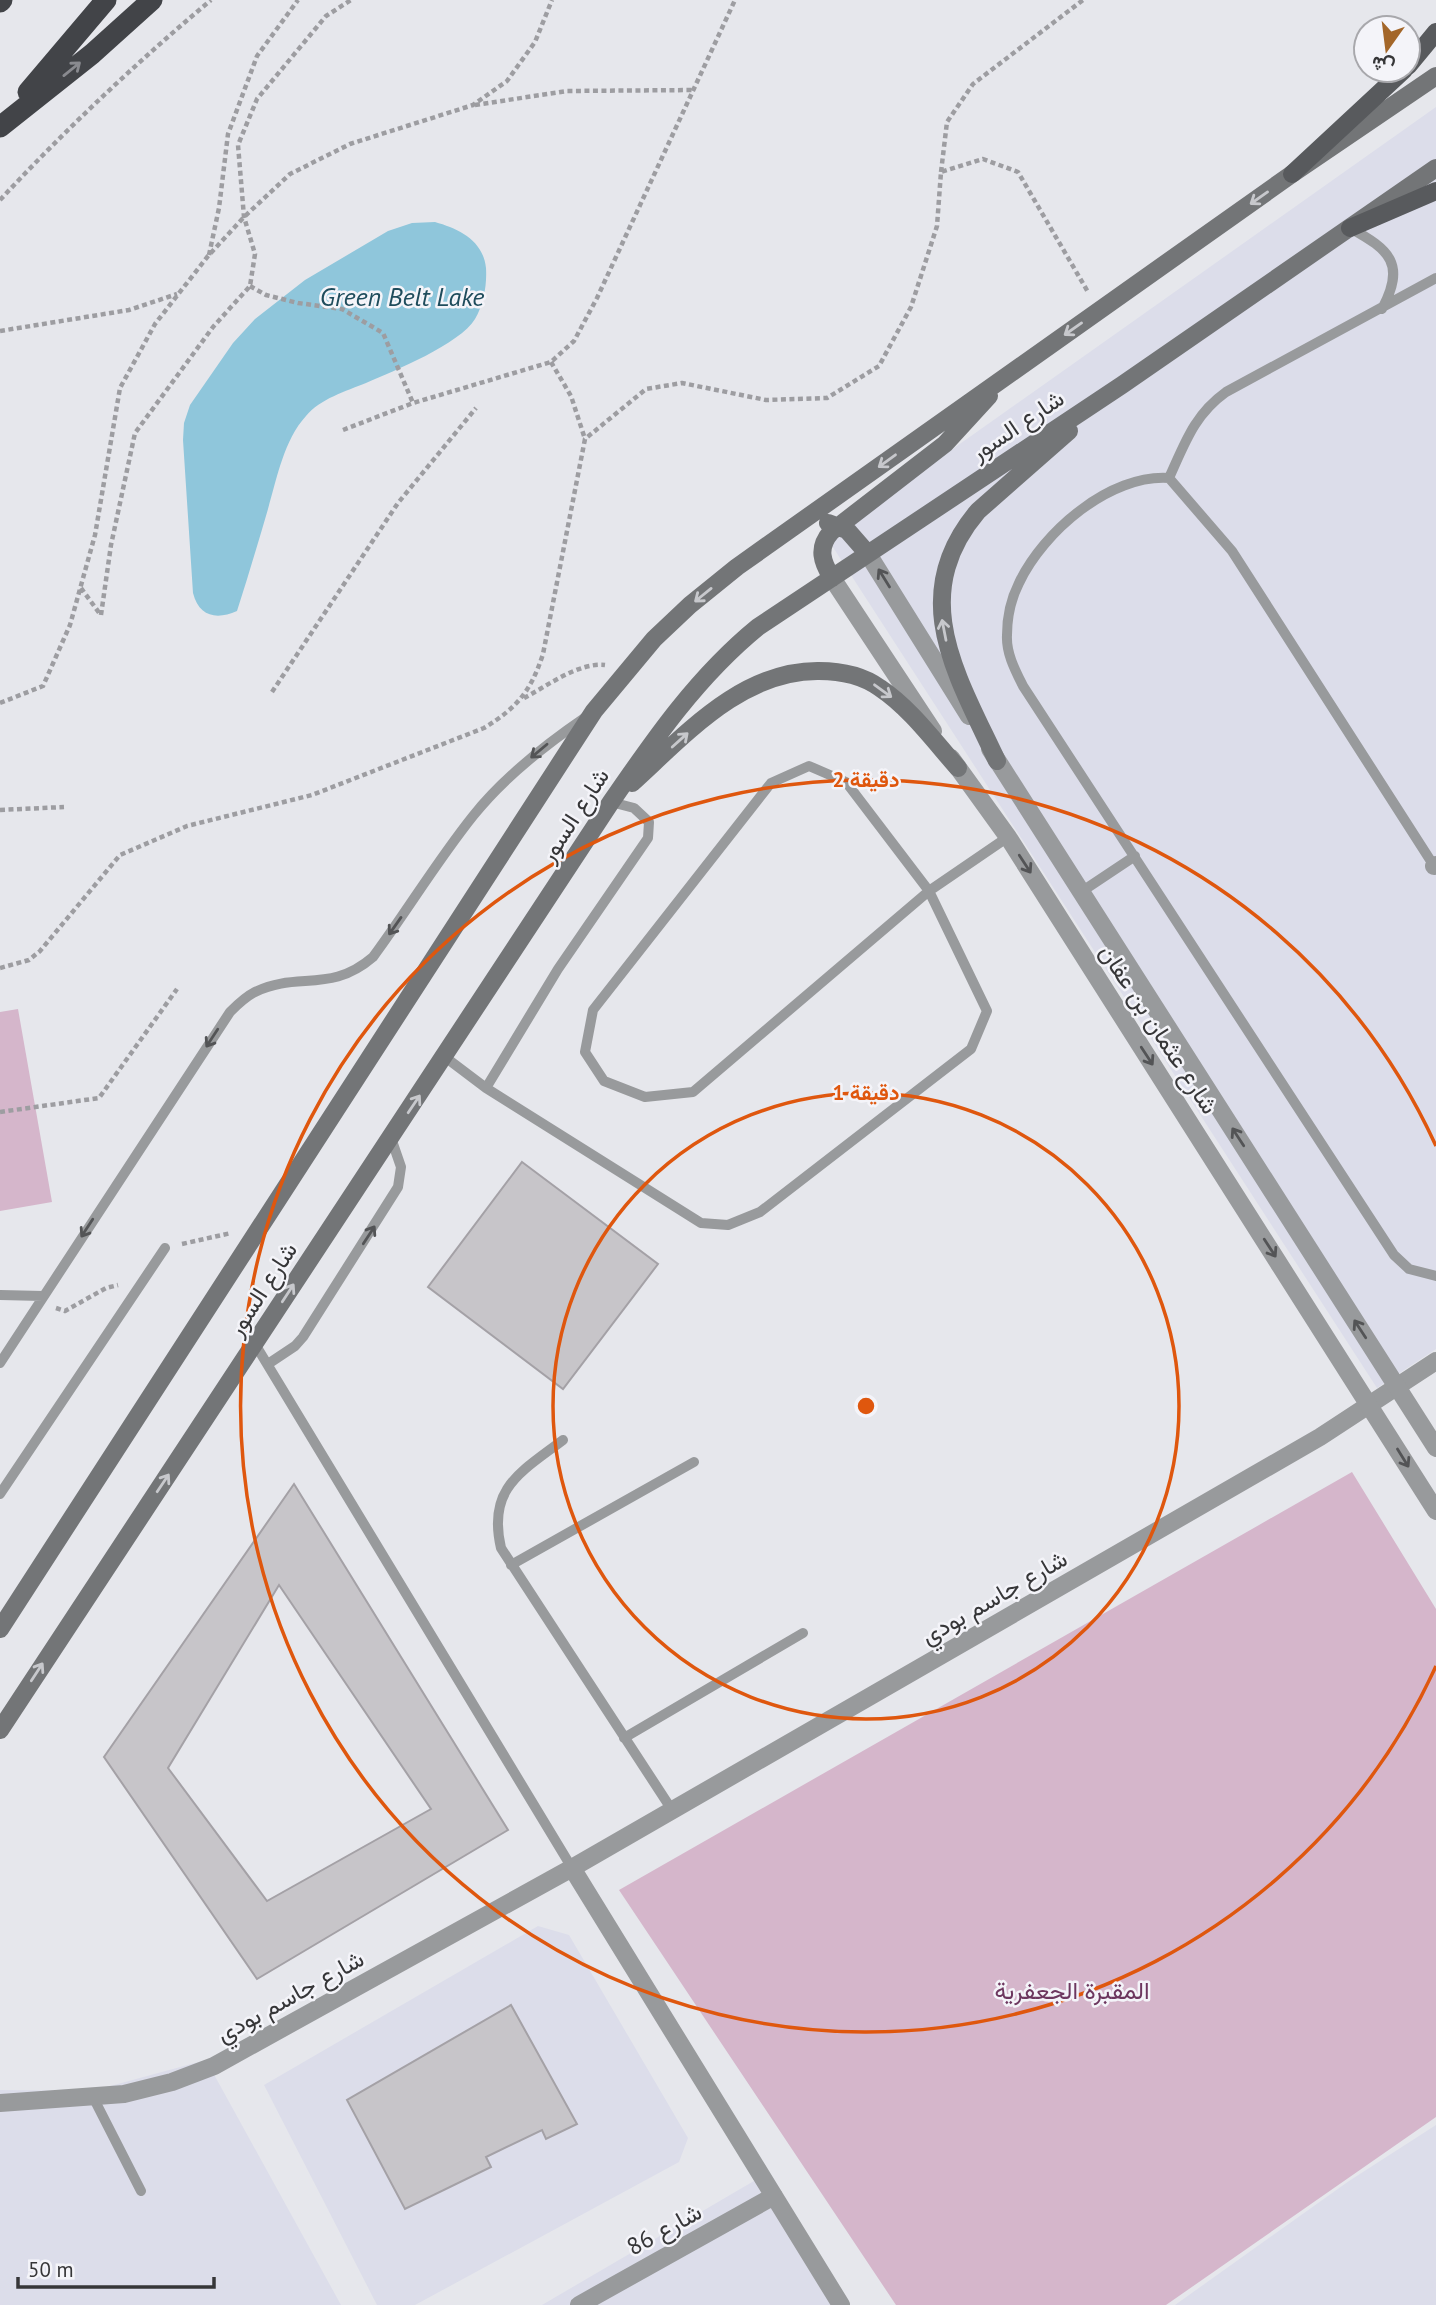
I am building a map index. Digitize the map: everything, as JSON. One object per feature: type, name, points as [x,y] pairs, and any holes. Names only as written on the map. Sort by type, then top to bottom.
[{"type":"highway","points":[[0,127],[106,0]]},
{"type":"highway","points":[[0,127],[92,54],[152,0]]},
{"type":"main road","points":[[1422,49],[1436,32]]},
{"type":"main road","name":"شارع السور","points":[[0,1629],[594,711],[654,639],[737,567],[1007,374],[1436,76]]},
{"type":"main road","points":[[1292,174],[1389,84]]},
{"type":"main road","name":"شارع السور","points":[[0,1730],[611,802],[671,716],[699,682],[728,652],[758,627],[1122,385],[1436,168]]},
{"type":"main road","points":[[1349,228],[1436,191]]},
{"type":"main road","points":[[832,578],[823,563],[821,552],[826,538],[944,444],[1007,374]]},
{"type":"main road","points":[[997,761],[949,653],[941,611],[945,569],[958,537],[978,511],[1122,385]]},
{"type":"main road","points":[[778,538],[808,525],[826,523],[839,526],[855,536],[868,554]]},
{"type":"main road","points":[[611,802],[701,721],[737,695],[766,680],[812,671],[841,672],[878,686],[902,706],[958,768]]},
{"type":"street","name":"شارع عثمان بن عفان","points":[[868,554],[997,761],[1436,1448]]},
{"type":"street","name":"شارع عثمان بن عفان","points":[[832,578],[958,768],[1008,837],[1436,1511]]},
{"type":"street","name":"شارع جاسم بودي","points":[[4,2100],[124,2094],[172,2082],[214,2066],[572,1868],[1321,1437],[1436,1361]]},
{"type":"street","points":[[572,1868],[841,2305]]},
{"type":"street","name":"شارع 86","points":[[579,2305],[774,2196]]},
{"type":"lane","points":[[1349,228],[1378,246],[1393,265],[1395,273],[1391,290],[1382,309]]},
{"type":"lane","points":[[1170,478],[1197,419],[1214,400],[1436,278]]},
{"type":"lane","points":[[1435,867],[1232,551],[1170,478],[1153,477],[1132,481],[1091,501],[1074,515],[1035,558],[1018,584],[1006,638],[1009,654],[1023,686],[1394,1255],[1409,1269],[1436,1276]]},
{"type":"lane","points":[[0,1363],[230,1012],[254,992],[269,986],[334,979],[361,967],[377,951],[473,816],[542,748],[594,711]]},
{"type":"lane","points":[[445,1057],[486,1088],[701,1223],[729,1225],[760,1212],[971,1049],[987,1011],[929,891],[846,782],[809,766],[771,783],[593,1010],[585,1052],[604,1082],[645,1097],[693,1092],[929,891],[1008,837]]},
{"type":"lane","points":[[486,1088],[558,970],[648,838],[649,822],[634,808],[611,802]]},
{"type":"lane","points":[[1081,892],[1135,856]]},
{"type":"lane","points":[[268,1364],[295,1346],[303,1337],[398,1186],[401,1167],[391,1138]]},
{"type":"lane","points":[[0,1494],[165,1248]]},
{"type":"lane","points":[[0,1295],[41,1299]]},
{"type":"lane","points":[[255,1344],[572,1868]]},
{"type":"lane","points":[[563,1440],[512,1479],[499,1505],[497,1531],[501,1548],[672,1811]]},
{"type":"lane","points":[[512,1565],[694,1462]]},
{"type":"lane","points":[[624,1738],[803,1633]]},
{"type":"lane","points":[[93,2097],[141,2192]]},
{"type":"path","points":[[0,200],[67,131],[211,0]]},
{"type":"path","points":[[208,256],[219,208],[228,134],[257,56],[298,0]]},
{"type":"path","points":[[80,587],[101,615],[111,545],[135,433],[213,327],[250,286],[255,254],[244,217],[238,145],[257,99],[327,16],[351,0]]},
{"type":"path","points":[[473,105],[507,81],[535,43],[552,0]]},
{"type":"path","points":[[343,430],[413,403],[551,362],[574,341],[735,0]]},
{"type":"path","points":[[585,439],[646,389],[682,383],[766,400],[827,398],[879,366],[911,307],[937,226],[947,122],[973,84],[1083,0]]},
{"type":"path","points":[[0,703],[43,686],[70,625],[95,535],[120,388],[155,324],[208,256],[244,217],[290,174],[350,144],[473,105],[567,91],[694,90]]},
{"type":"path","points":[[941,172],[983,159],[1018,172],[1099,311]]},
{"type":"path","points":[[250,286],[266,295],[342,309],[383,333],[413,403]]},
{"type":"path","points":[[0,331],[129,310],[179,293]]},
{"type":"path","points":[[0,968],[29,960],[40,951],[120,855],[187,826],[312,794],[484,728],[505,716],[522,698],[535,677],[543,654],[585,439],[571,396],[551,362]]},
{"type":"path","points":[[272,692],[398,503],[476,408]]},
{"type":"path","points":[[522,698],[593,663],[610,665],[625,673]]},
{"type":"path","points":[[0,810],[64,807]]},
{"type":"path","points":[[0,1112],[99,1098],[177,989]]},
{"type":"path","points":[[165,1248],[263,1225]]},
{"type":"path","points":[[41,1299],[65,1311],[106,1288],[146,1277]]},
{"type":"shaded area","points":[[1436,107],[1436,1349],[1377,1388],[827,538]]},
{"type":"shaded area","points":[[538,1926],[569,1935],[688,2138],[679,2162],[415,2305],[377,2305],[264,2085]]},
{"type":"shaded area","points":[[206,2060],[341,2305],[0,2305],[0,2090],[92,2091]]},
{"type":"shaded area","points":[[1436,2125],[1436,2305],[1175,2305],[1349,2181]]},
{"type":"shaded area","points":[[759,2178],[843,2305],[542,2305]]},
{"type":"green space","points":[[18,1009],[52,1202],[0,1211],[0,1012]]},
{"type":"green space","name":"المقبرة الجعفرية","points":[[1352,1472],[1436,1609],[1436,2117],[1166,2305],[896,2305],[619,1890]]},
{"type":"water","name":"Green Belt Lake","points":[[435,222],[468,237],[484,258],[485,287],[481,307],[475,319],[456,338],[441,347],[334,396],[306,416],[292,436],[282,460],[237,611],[216,616],[204,612],[193,593],[183,440],[184,423],[190,405],[233,343],[255,319],[305,280],[388,231],[412,223]]},
{"type":"building","points":[[522,1162],[658,1264],[563,1389],[428,1287]]},
{"type":"building","points":[[294,1484],[508,1830],[257,1979],[104,1757]],"holes":[[[279,1585],[431,1809],[267,1901],[168,1768]]]},
{"type":"building","points":[[511,2005],[577,2124],[546,2139],[542,2130],[486,2157],[491,2167],[405,2209],[347,2100]]}]
